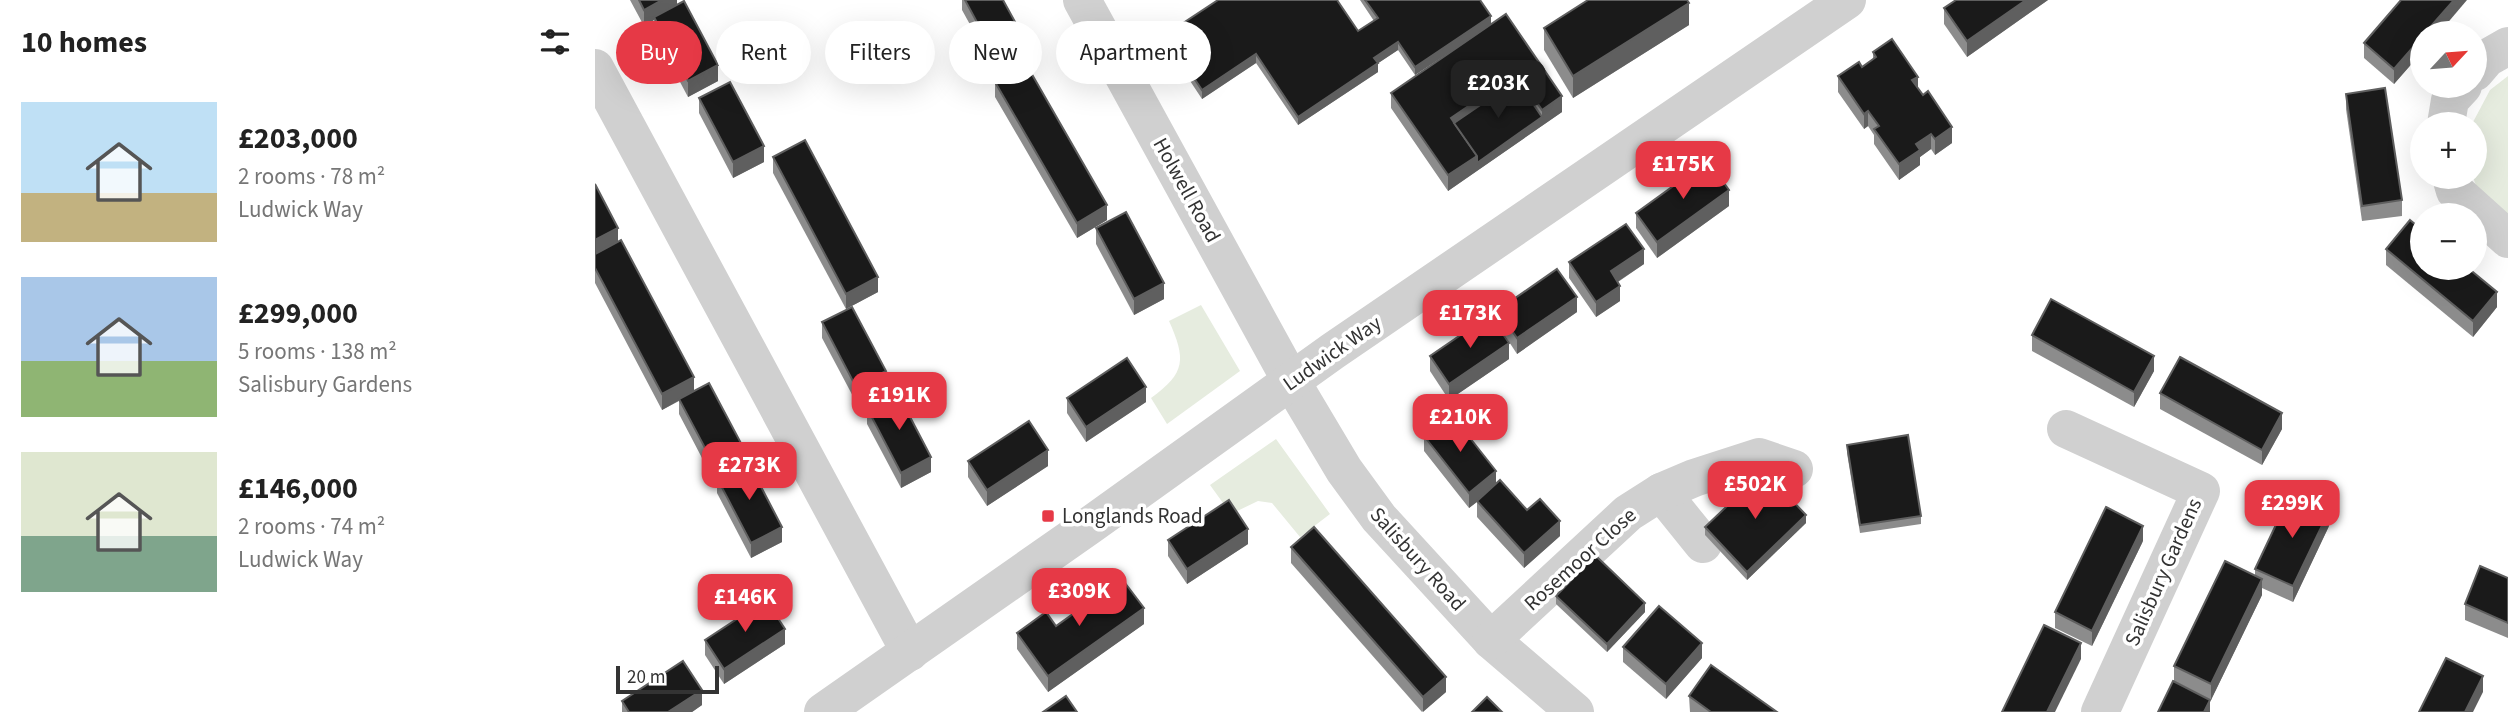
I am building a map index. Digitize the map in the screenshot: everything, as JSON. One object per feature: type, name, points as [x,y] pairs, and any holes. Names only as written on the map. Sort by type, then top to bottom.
[{"type":"street","name":"Holwell Road","points":[[1082,0],[1291,381]]},
{"type":"street","name":"Ludwick Way","points":[[823,712],[1291,381],[1847,0]]},
{"type":"street","points":[[2487,58],[2508,46]]},
{"type":"street","points":[[595,68],[910,652]]},
{"type":"street","points":[[2454,189],[2508,239]]},
{"type":"street","name":"Salisbury Road","points":[[1291,381],[1344,470],[1379,518],[1491,640],[1575,712]]},
{"type":"street","name":"Salisbury Gardens","points":[[2066,429],[2200,491],[2100,712]]},
{"type":"street","name":"Rosemoor Close","points":[[1491,640],[1628,513],[1661,492],[1759,457],[1794,469]]},
{"type":"street","points":[[1661,492],[1703,544]]},
{"type":"shaded area","points":[[2508,76],[2508,221],[2480,197],[2477,189],[2487,189],[2487,112],[2478,112],[2490,90]]},
{"type":"shaded area","points":[[1201,305],[1240,371],[1167,424],[1151,398],[1177,373],[1180,355],[1169,321]]},
{"type":"shaded area","points":[[1276,439],[1330,514],[1300,537],[1272,503],[1258,501],[1231,514],[1210,485]]},
{"type":"building","points":[[639,0],[662,0],[644,10]]},
{"type":"building","points":[[965,0],[1003,0],[1015,21],[976,21]]},
{"type":"building","points":[[1218,0],[1337,0],[1358,31],[1378,18],[1365,0],[1480,0],[1491,16],[1415,67],[1398,42],[1374,58],[1378,63],[1298,117],[1256,54],[1211,84],[1211,21],[1186,21]]},
{"type":"building","points":[[1588,0],[1687,0],[1689,3],[1573,76],[1544,28]]},
{"type":"building","points":[[1956,0],[2026,0],[1967,41],[1944,8]]},
{"type":"building","points":[[2401,0],[2454,0],[2436,21],[2410,21],[2410,51],[2394,69],[2364,43]]},
{"type":"building","points":[[684,1],[695,21],[656,21],[654,17]]},
{"type":"building","points":[[1506,14],[1562,96],[1542,110],[1517,73],[1451,118],[1477,156],[1448,175],[1391,93]]},
{"type":"building","points":[[702,35],[716,61],[716,66],[702,74]]},
{"type":"building","points":[[1892,39],[1918,77],[1912,80],[1923,95],[1928,91],[1952,127],[1935,139],[1931,134],[1916,144],[1920,150],[1899,164],[1874,129],[1879,126],[1868,111],[1864,114],[1838,76],[1859,62],[1862,67],[1876,57],[1873,52]]},
{"type":"building","points":[[1517,80],[1542,117],[1477,163],[1477,156],[1454,123]]},
{"type":"building","points":[[731,84],[764,146],[733,162],[699,98]]},
{"type":"building","points":[[996,84],[1037,84],[1107,205],[1077,223]]},
{"type":"building","points":[[1198,84],[1211,84],[1202,90]]},
{"type":"building","points":[[2385,88],[2402,200],[2362,206],[2346,94]]},
{"type":"building","points":[[805,140],[878,277],[846,294],[773,157]]},
{"type":"building","points":[[1708,161],[1729,190],[1657,242],[1636,213]]},
{"type":"building","points":[[595,184],[618,228],[595,240]]},
{"type":"building","points":[[1126,212],[1164,283],[1134,299],[1096,228]]},
{"type":"building","points":[[2410,220],[2410,269],[2386,249]]},
{"type":"building","points":[[1626,224],[1644,249],[1611,271],[1620,286],[1596,302],[1569,262]]},
{"type":"building","points":[[621,240],[694,377],[662,394],[595,268],[595,254]]},
{"type":"building","points":[[1557,269],[1577,297],[1517,338],[1498,310]]},
{"type":"building","points":[[2423,280],[2482,280],[2497,292],[2473,321]]},
{"type":"building","points":[[2051,299],[2154,356],[2134,392],[2032,335]]},
{"type":"building","points":[[852,307],[886,371],[856,387],[822,322]]},
{"type":"building","points":[[1490,315],[1509,343],[1449,384],[1430,356]]},
{"type":"building","points":[[2180,357],[2282,413],[2262,450],[2160,393]]},
{"type":"building","points":[[1127,358],[1146,387],[1086,427],[1067,398]]},
{"type":"building","points":[[709,383],[743,447],[713,463],[679,399]]},
{"type":"building","points":[[897,392],[931,457],[901,473],[867,408]]},
{"type":"building","points":[[1451,414],[1496,471],[1469,493],[1424,436]]},
{"type":"building","points":[[1029,421],[1048,450],[987,490],[968,461]]},
{"type":"building","points":[[1908,435],[1921,516],[1860,525],[1847,445]]},
{"type":"building","points":[[748,462],[782,527],[751,543],[717,478]]},
{"type":"building","points":[[1764,471],[1806,515],[1747,572],[1705,527]]},
{"type":"building","points":[[1500,480],[1527,510],[1540,499],[1560,521],[1524,553],[1477,501]]},
{"type":"building","points":[[2291,493],[2329,511],[2293,586],[2255,569]]},
{"type":"building","points":[[1229,500],[1248,529],[1187,569],[1168,540]]},
{"type":"building","points":[[2106,507],[2143,526],[2092,631],[2055,612]]},
{"type":"building","points":[[1314,527],[1446,677],[1423,697],[1291,547]]},
{"type":"building","points":[[1595,555],[1645,603],[1607,644],[1556,596]]},
{"type":"building","points":[[2225,561],[2262,579],[2211,684],[2174,666]]},
{"type":"building","points":[[2480,566],[2508,578],[2508,623],[2465,604]]},
{"type":"building","points":[[1122,579],[1144,608],[1048,676],[1017,633],[1046,612],[1056,626]]},
{"type":"building","points":[[766,600],[785,629],[724,669],[705,640]]},
{"type":"building","points":[[1659,606],[1702,643],[1666,684],[1623,647]]},
{"type":"building","points":[[2044,625],[2081,643],[2047,712],[2002,712]]},
{"type":"building","points":[[2446,658],[2483,676],[2465,712],[2419,712]]},
{"type":"building","points":[[683,661],[702,690],[668,712],[629,712],[622,701]]},
{"type":"building","points":[[1711,665],[1777,712],[1711,712],[1689,696]]},
{"type":"building","points":[[2173,681],[2210,700],[2204,712],[2158,712]]},
{"type":"building","points":[[1066,696],[1077,712],[1043,712]]},
{"type":"building","points":[[1487,697],[1502,712],[1472,712]]},
{"type":"place","name":"Longlands Road","points":[[1048,516]]}]
